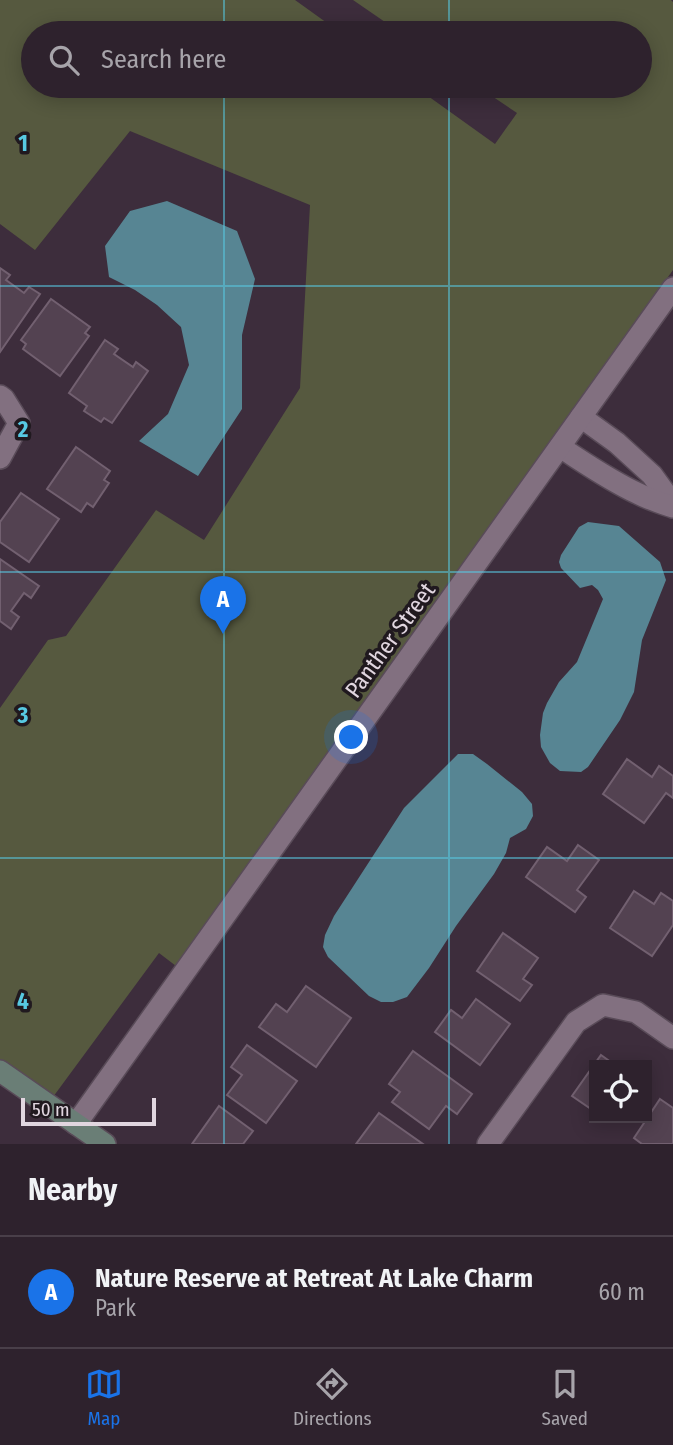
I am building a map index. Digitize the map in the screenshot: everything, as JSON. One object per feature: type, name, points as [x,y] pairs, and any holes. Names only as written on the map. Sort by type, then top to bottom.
[{"type":"street","name":"Panther Street","points":[[76,1124],[673,288]]},
{"type":"street","points":[[0,396],[19,423],[0,458]]},
{"type":"street","points":[[581,417],[638,461],[652,475],[673,506]]},
{"type":"street","points":[[560,447],[620,485],[673,506]]},
{"type":"street","points":[[620,485],[638,461]]},
{"type":"street","points":[[488,1144],[576,1022],[603,1005],[636,1012],[673,1038]]},
{"type":"street","points":[[0,1071],[105,1144]]},
{"type":"green space","points":[[0,0],[295,0],[324,21],[21,21],[21,98],[431,98],[495,144],[517,113],[495,98],[652,98],[652,21],[384,21],[353,0],[673,2],[673,270],[176,966],[159,953],[53,1097],[0,1060],[0,708],[48,640],[66,636],[156,510],[204,540],[300,388],[310,205],[130,131],[35,250],[0,224]]},
{"type":"water","points":[[167,201],[237,231],[255,279],[242,335],[242,409],[198,476],[139,441],[168,414],[189,365],[181,327],[157,305],[109,277],[105,246],[130,211]]},
{"type":"water","points":[[588,522],[619,526],[660,562],[666,580],[642,640],[634,692],[620,720],[588,767],[581,772],[560,771],[550,763],[541,747],[543,713],[559,682],[577,662],[603,599],[592,585],[580,588],[561,568],[559,562],[579,527]]},
{"type":"water","points":[[458,754],[473,754],[522,792],[532,804],[533,816],[526,829],[510,838],[506,853],[494,874],[407,997],[393,1002],[381,1002],[369,996],[328,957],[323,947],[325,935],[334,916],[404,808]]},
{"type":"building","points":[[0,268],[10,275],[6,280],[24,293],[29,287],[40,294],[0,352]]},
{"type":"building","points":[[51,299],[90,327],[85,333],[89,336],[60,376],[23,349],[26,344],[21,340]]},
{"type":"building","points":[[105,340],[118,349],[114,354],[133,367],[136,362],[148,371],[112,423],[104,418],[101,422],[84,411],[87,406],[69,393]]},
{"type":"building","points":[[76,447],[110,471],[104,480],[109,483],[93,507],[87,503],[81,512],[47,489]]},
{"type":"building","points":[[21,493],[59,519],[29,562],[0,542],[0,522]]},
{"type":"building","points":[[0,559],[39,586],[31,598],[24,593],[11,611],[19,617],[11,629],[0,621]]},
{"type":"building","points":[[627,759],[652,777],[659,766],[673,776],[673,798],[666,793],[644,823],[603,794]]},
{"type":"building","points":[[578,845],[599,860],[577,890],[586,897],[575,912],[526,877],[547,847],[567,861]]},
{"type":"building","points":[[634,891],[654,904],[661,893],[673,901],[673,925],[652,956],[610,928]]},
{"type":"building","points":[[503,933],[538,958],[523,979],[532,985],[520,1001],[477,971]]},
{"type":"building","points":[[306,986],[351,1018],[316,1067],[259,1027],[276,1004],[287,1012]]},
{"type":"building","points":[[476,999],[510,1024],[480,1065],[435,1032],[451,1010],[462,1018]]},
{"type":"building","points":[[247,1045],[297,1081],[266,1123],[227,1095],[242,1075],[231,1067]]},
{"type":"building","points":[[413,1051],[472,1094],[457,1114],[446,1106],[429,1129],[392,1102],[400,1092],[389,1084]]},
{"type":"building","points":[[589,1072],[589,1108],[572,1096]]},
{"type":"building","points":[[660,1099],[673,1108],[673,1144],[642,1144],[634,1138],[644,1123],[652,1123],[652,1111]]},
{"type":"building","points":[[219,1106],[253,1131],[243,1144],[192,1144]]},
{"type":"building","points":[[379,1113],[423,1144],[356,1144]]},
{"type":"place","name":"Nature Reserve at Retreat At Lake Charm","points":[[223,634]]}]
